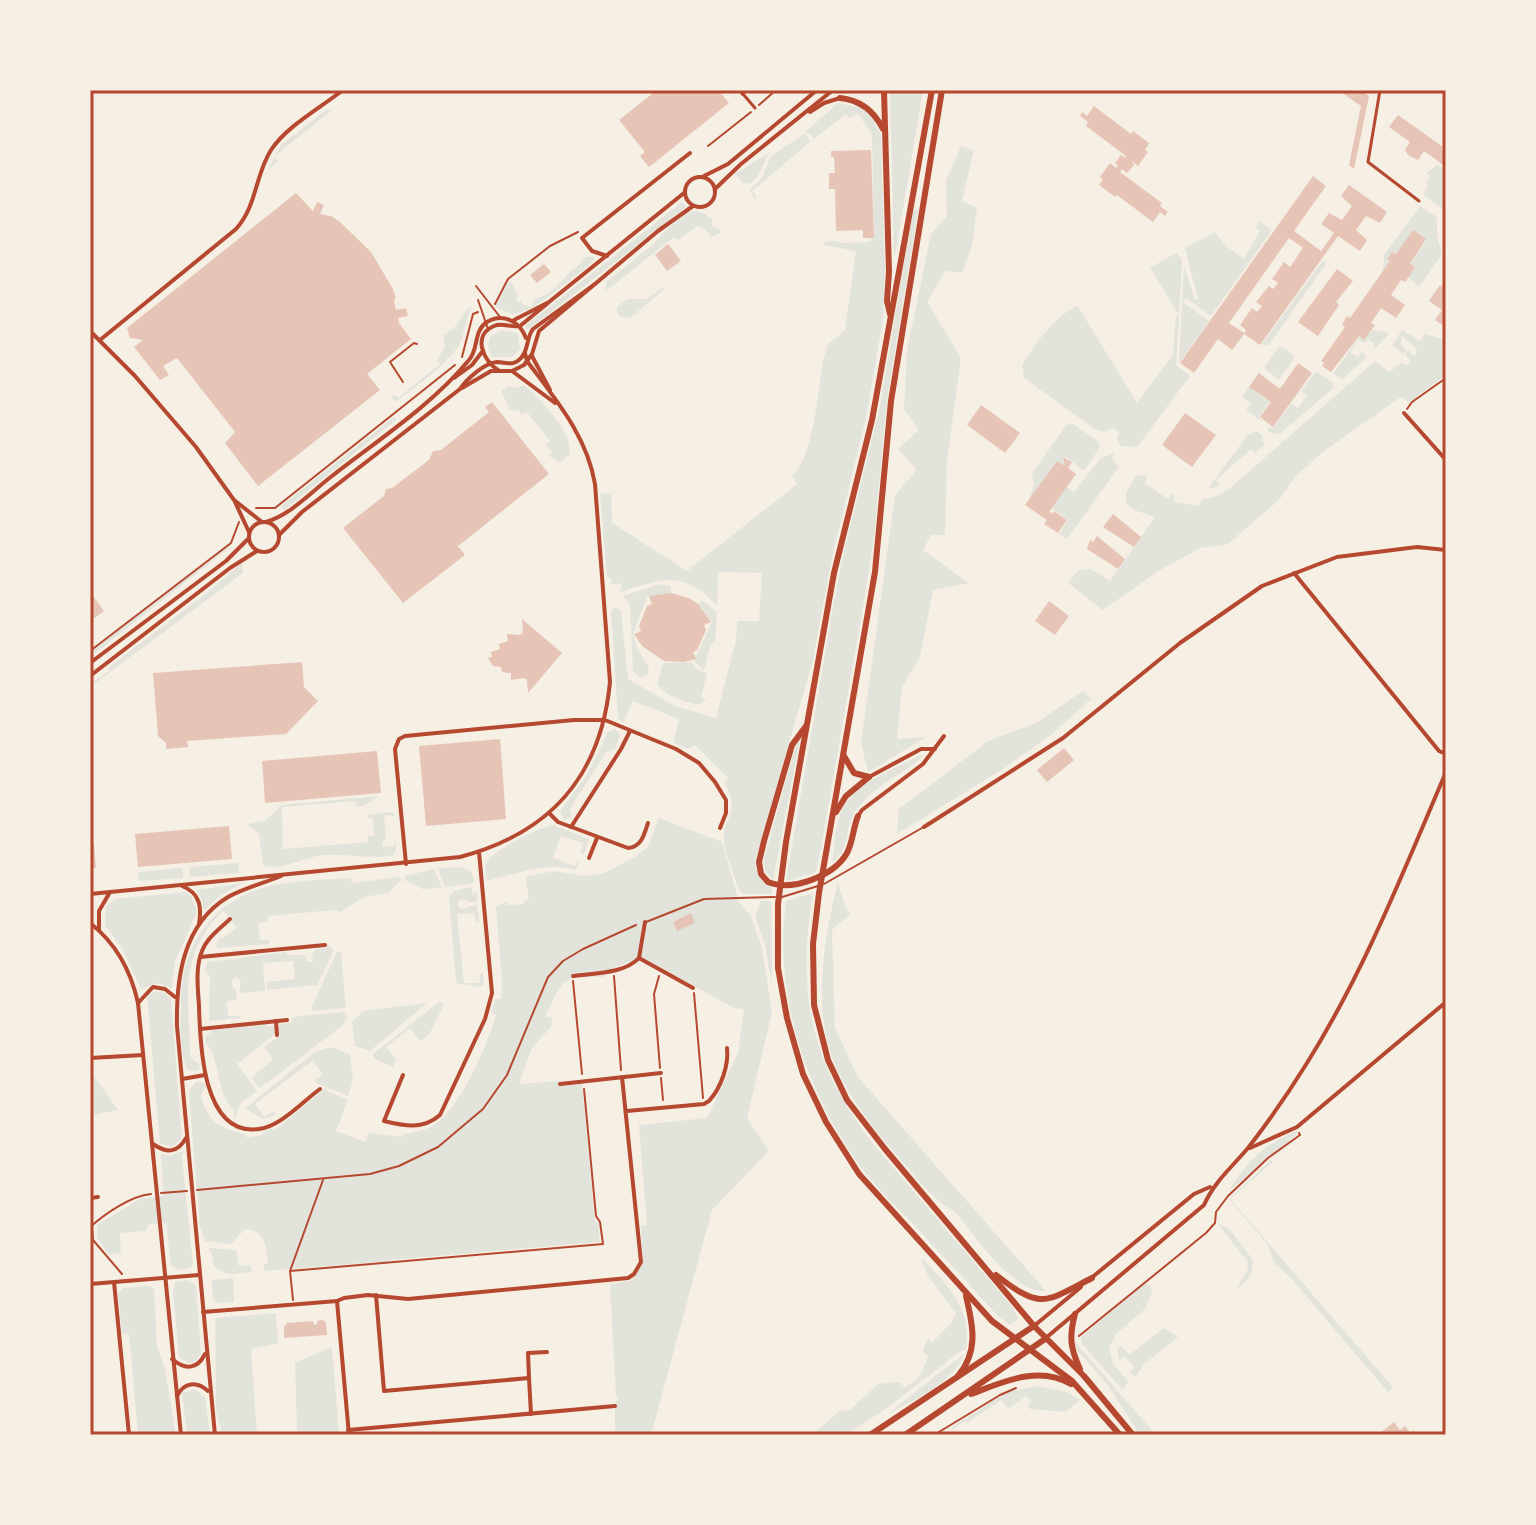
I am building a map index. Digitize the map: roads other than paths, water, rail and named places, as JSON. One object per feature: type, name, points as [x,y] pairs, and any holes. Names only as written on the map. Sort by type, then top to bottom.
[{"type":"main road","points":[[884,90],[889,272],[887,301],[890,317]]},
{"type":"main road","points":[[932,90],[872,420],[834,573],[781,877],[777,947],[782,993],[794,1047],[812,1096],[859,1174],[992,1321],[1081,1390],[1120,1435]]},
{"type":"main road","points":[[942,90],[891,401],[875,572],[819,893],[813,944],[814,1005],[822,1040],[837,1080],[866,1126],[1045,1339],[1084,1376],[1133,1435]]},
{"type":"main road","points":[[840,98],[851,99],[871,111],[885,133]]},
{"type":"main road","points":[[808,723],[792,745],[759,862],[761,874],[768,882],[788,886],[816,878],[836,867],[850,848],[858,816]]},
{"type":"main road","points":[[844,756],[854,773],[869,777]]},
{"type":"main road","points":[[833,817],[846,796],[869,777]]},
{"type":"main road","points":[[986,1267],[1020,1293],[1040,1301],[1054,1298],[1092,1278]]},
{"type":"main road","points":[[954,1380],[968,1360],[973,1342],[974,1327],[965,1293]]},
{"type":"main road","points":[[1075,1314],[1070,1347],[1084,1376]]},
{"type":"main road","points":[[870,1435],[1034,1326]]},
{"type":"main road","points":[[905,1435],[1045,1339]]},
{"type":"main road","points":[[961,1398],[1028,1376],[1053,1377],[1081,1390]]},
{"type":"street","points":[[100,340],[236,229],[251,206],[271,150],[343,90]]},
{"type":"street","points":[[249,532],[298,505],[452,379],[474,353],[478,332],[486,322],[501,318],[521,319],[549,302],[684,193],[689,180],[728,164],[817,90]]},
{"type":"street","points":[[512,371],[532,354],[539,331],[693,206],[709,204],[715,189],[741,164],[833,90]]},
{"type":"street","points":[[1380,90],[1368,162],[1419,201]]},
{"type":"street","points":[[741,92],[755,108]]},
{"type":"street","points":[[794,122],[824,103],[840,98]]},
{"type":"street","points":[[608,256],[592,251],[582,238],[690,153]]},
{"type":"street","points":[[704,176],[715,189]]},
{"type":"street","points":[[684,193],[693,206]]},
{"type":"street","points":[[551,392],[527,361],[527,339],[538,325],[595,284]]},
{"type":"street","points":[[498,370],[489,365],[482,352],[482,341],[488,329],[498,324],[520,326],[549,302]]},
{"type":"street","points":[[512,320],[520,326],[527,339]]},
{"type":"street","points":[[90,331],[130,370],[187,437],[234,500],[249,532],[248,539],[203,579],[90,663]]},
{"type":"street","points":[[452,379],[461,376],[482,352]]},
{"type":"street","points":[[460,389],[466,380],[489,365],[496,362],[514,363],[525,353]]},
{"type":"street","points":[[90,894],[406,864],[479,852],[524,832],[568,795],[586,768],[605,720],[610,666],[595,484],[590,460],[581,437],[559,407],[532,354]]},
{"type":"street","points":[[90,676],[230,568],[257,551],[273,550],[279,535],[302,512],[485,373],[512,371],[559,407]]},
{"type":"street","points":[[1404,413],[1446,460]]},
{"type":"street","points":[[234,500],[276,529],[279,535]]},
{"type":"street","points":[[248,539],[257,551]]},
{"type":"street","points":[[924,827],[1063,738],[1180,643],[1262,586],[1293,572],[1356,554],[1444,547]]},
{"type":"street","points":[[1293,572],[1377,678],[1439,751],[1446,754]]},
{"type":"street","points":[[406,864],[395,749],[399,739],[405,736],[560,721],[605,720],[690,756],[709,774],[726,800],[726,813],[720,828]]},
{"type":"street","points":[[571,827],[630,731]]},
{"type":"street","points":[[858,816],[923,764],[944,736]]},
{"type":"street","points":[[869,777],[921,749],[935,749]]},
{"type":"street","points":[[1045,1339],[1204,1205],[1212,1186],[1247,1149],[1291,1088],[1325,1032],[1378,928],[1446,772]]},
{"type":"street","points":[[549,813],[558,822],[623,848],[634,848],[648,823]]},
{"type":"street","points":[[589,858],[597,838]]},
{"type":"street","points":[[403,1075],[384,1121],[403,1126],[430,1123],[440,1115],[485,1019],[493,985],[479,852]]},
{"type":"street","points":[[199,925],[226,898],[287,874]]},
{"type":"street","points":[[180,885],[196,894],[201,911],[199,925],[179,972],[176,999],[215,1435]]},
{"type":"street","points":[[99,930],[99,911],[110,892]]},
{"type":"street","points":[[230,919],[207,941],[200,957],[200,1029],[205,1075],[219,1109],[227,1119],[244,1129],[264,1128],[274,1124],[320,1089]]},
{"type":"street","points":[[573,976],[613,971],[636,962],[645,922]]},
{"type":"street","points":[[90,923],[122,958],[135,986],[181,1435]]},
{"type":"street","points":[[200,957],[325,945]]},
{"type":"street","points":[[639,958],[693,988]]},
{"type":"street","points":[[138,1003],[153,987],[172,993],[176,999]]},
{"type":"street","points":[[1247,1149],[1297,1127],[1446,1002]]},
{"type":"street","points":[[200,1029],[287,1020]]},
{"type":"street","points":[[276,1021],[277,1035]]},
{"type":"street","points":[[627,1111],[704,1104],[714,1095],[725,1069],[727,1048]]},
{"type":"street","points":[[90,1058],[143,1055]]},
{"type":"street","points":[[560,1084],[661,1073]]},
{"type":"street","points":[[182,1079],[205,1075]]},
{"type":"street","points":[[203,1312],[376,1295],[411,1299],[622,1280],[634,1274],[641,1262],[622,1077]]},
{"type":"street","points":[[153,1144],[164,1151],[174,1151],[187,1137]]},
{"type":"street","points":[[1034,1326],[1194,1194],[1212,1186]]},
{"type":"street","points":[[90,1198],[98,1197]]},
{"type":"street","points":[[90,1284],[199,1275]]},
{"type":"street","points":[[114,1282],[129,1435]]},
{"type":"street","points":[[376,1295],[384,1391],[529,1378]]},
{"type":"street","points":[[337,1301],[348,1432],[615,1406]]},
{"type":"street","points":[[172,1359],[190,1368],[197,1365],[206,1352]]},
{"type":"street","points":[[531,1414],[528,1353],[547,1352]]},
{"type":"street","points":[[176,1400],[180,1390],[191,1383],[210,1393]]},
{"type":"lane","points":[[476,286],[501,318]]},
{"type":"lane","points":[[478,300],[488,329]]},
{"type":"lane","points":[[403,382],[390,362],[414,343],[417,344]]},
{"type":"lane","points":[[645,922],[704,899],[772,897],[806,891],[838,878],[881,849],[924,827]]}]
